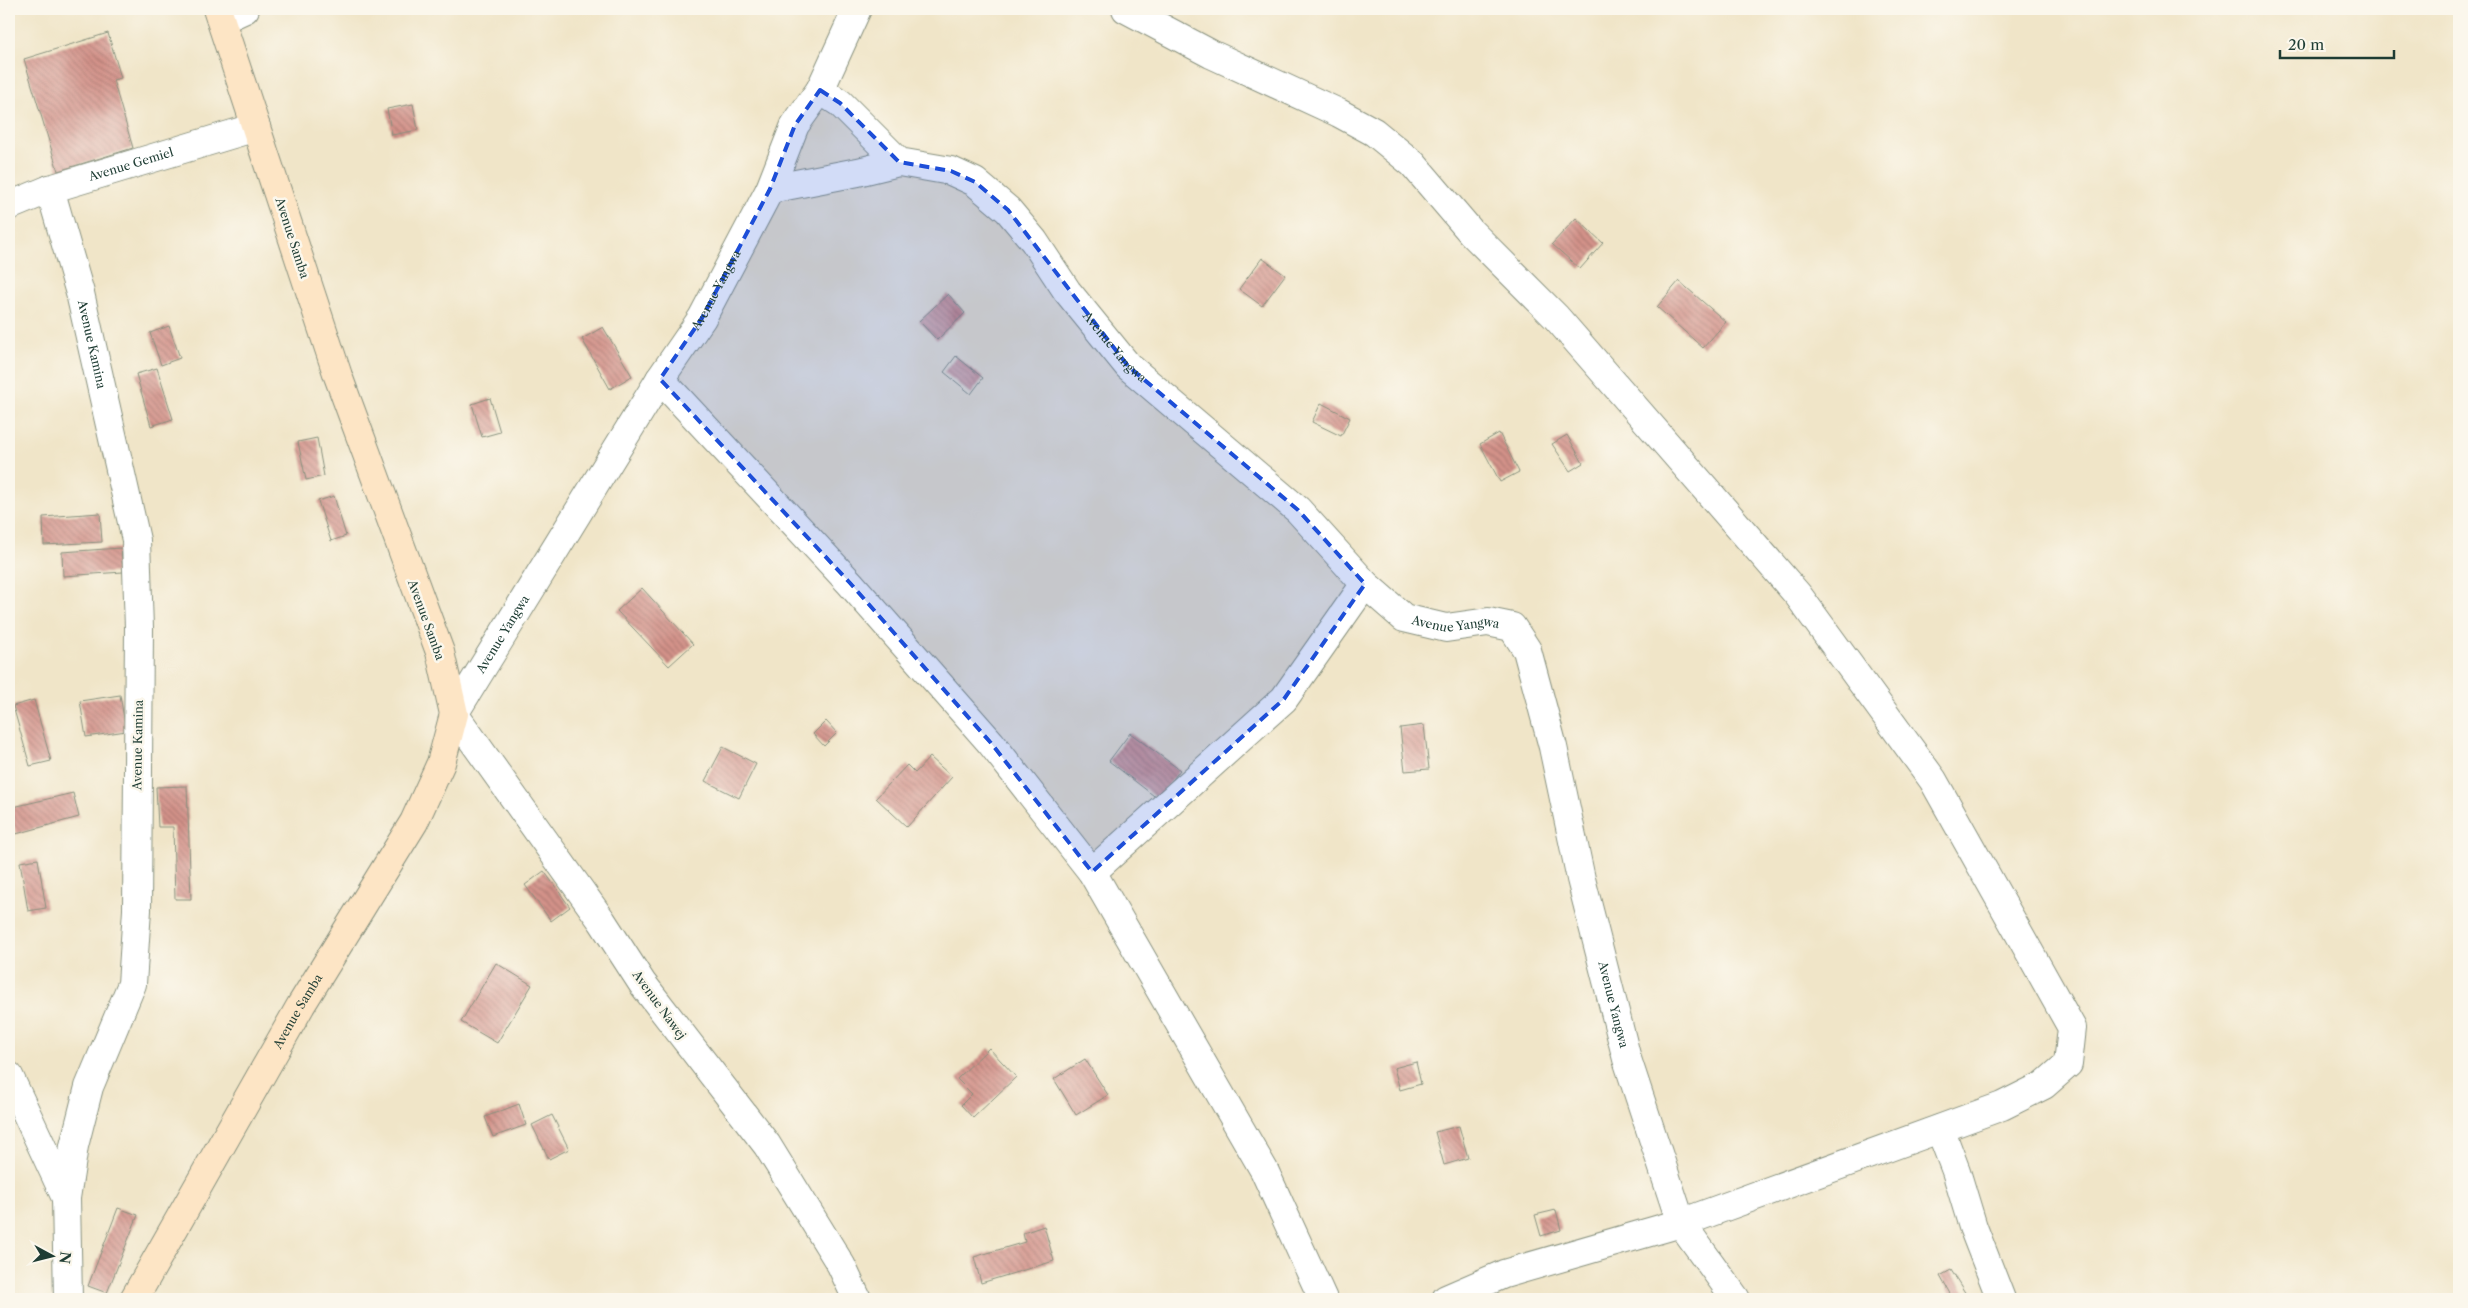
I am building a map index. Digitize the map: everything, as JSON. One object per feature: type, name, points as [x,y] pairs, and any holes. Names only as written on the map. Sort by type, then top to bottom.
[{"type":"street","points":[[219,14],[246,9]]},
{"type":"street","name":"Avenue Yangwa","points":[[454,714],[660,378],[702,318],[770,188],[795,125],[820,90],[856,9]]},
{"type":"street","points":[[1126,9],[1211,54],[1339,113],[1374,132],[1413,164],[1471,232],[1556,317],[1798,595],[1933,780],[2072,1028],[2068,1064],[2044,1085],[2002,1106],[1681,1223],[1504,1274],[1446,1299]]},
{"type":"street","name":"Avenue Samba","points":[[134,1299],[301,1005],[414,822],[441,763],[454,714],[440,652],[338,376],[219,14]]},
{"type":"street","points":[[820,90],[847,109],[899,162]]},
{"type":"street","name":"Avenue Gemiel","points":[[9,206],[50,189],[256,127]]},
{"type":"street","points":[[770,188],[858,172],[899,162]]},
{"type":"street","name":"Avenue Yangwa","points":[[899,162],[951,171],[975,182],[1008,210],[1034,241],[1067,292],[1128,366],[1298,510],[1365,584],[1404,618],[1446,628],[1488,622],[1512,627],[1527,650],[1553,747],[1581,878],[1626,1059],[1681,1223],[1736,1299]]},
{"type":"street","name":"Avenue Kamina","points":[[50,189],[80,293],[134,530],[139,628],[137,910],[132,984],[89,1087],[74,1146],[66,1198],[68,1299]]},
{"type":"street","points":[[660,378],[850,583],[991,743],[1092,872],[1264,1170],[1323,1299]]},
{"type":"street","points":[[1092,872],[1284,699],[1365,584]]},
{"type":"street","name":"Avenue Nawej","points":[[454,714],[602,921],[642,983],[766,1145],[841,1265],[857,1299]]},
{"type":"street","points":[[9,1076],[66,1198]]},
{"type":"street","points":[[1940,1129],[1956,1171],[1973,1227],[2001,1299]]},
{"type":"highlighted area","points":[[820,90],[840,103],[899,162],[951,171],[975,182],[1008,210],[1128,366],[1298,510],[1365,584],[1284,699],[1092,872],[991,743],[850,583],[660,379],[702,318],[770,189],[795,125]]},
{"type":"building","points":[[108,33],[121,78],[113,80],[133,148],[58,171],[24,59]]},
{"type":"building","points":[[413,104],[418,130],[392,135],[387,109]]},
{"type":"building","points":[[1576,218],[1603,243],[1580,269],[1552,244]]},
{"type":"building","points":[[1262,258],[1285,275],[1262,306],[1239,289]]},
{"type":"building","points":[[1679,281],[1726,322],[1703,348],[1657,307]]},
{"type":"building","points":[[948,294],[965,313],[937,340],[919,321]]},
{"type":"building","points":[[169,326],[180,358],[161,365],[150,333]]},
{"type":"building","points":[[603,327],[632,376],[610,389],[582,339]]},
{"type":"building","points":[[956,356],[983,378],[971,394],[944,372]]},
{"type":"building","points":[[157,368],[173,419],[151,426],[136,374]]},
{"type":"building","points":[[490,398],[500,432],[482,437],[472,404]]},
{"type":"building","points":[[1321,403],[1350,418],[1341,436],[1312,422]]},
{"type":"building","points":[[1499,433],[1519,472],[1500,482],[1480,444]]},
{"type":"building","points":[[1567,435],[1583,463],[1570,471],[1552,444]]},
{"type":"building","points":[[317,438],[324,476],[306,480],[298,442]]},
{"type":"building","points":[[334,496],[346,536],[331,541],[318,501]]},
{"type":"building","points":[[100,513],[102,542],[44,545],[43,517]]},
{"type":"building","points":[[121,548],[123,572],[63,576],[62,552]]},
{"type":"building","points":[[642,588],[693,644],[669,666],[617,611]]},
{"type":"building","points":[[120,695],[126,731],[86,737],[80,701]]},
{"type":"building","points":[[34,700],[51,761],[30,766],[13,706]]},
{"type":"building","points":[[826,721],[837,733],[824,746],[813,734]]},
{"type":"building","points":[[1424,725],[1429,769],[1405,771],[1400,728]]},
{"type":"building","points":[[1130,733],[1180,770],[1158,799],[1109,761]]},
{"type":"building","points":[[723,747],[756,764],[739,798],[705,781]]},
{"type":"building","points":[[930,757],[952,777],[907,827],[876,798],[907,765],[915,773]]},
{"type":"building","points":[[187,786],[191,899],[175,899],[173,827],[158,827],[156,787]]},
{"type":"building","points":[[73,793],[79,817],[16,834],[9,808]]},
{"type":"building","points":[[38,859],[46,908],[28,911],[20,862]]},
{"type":"building","points":[[544,871],[570,907],[551,921],[525,885]]},
{"type":"building","points":[[496,963],[532,985],[497,1043],[461,1022]]},
{"type":"building","points":[[989,1048],[1016,1077],[973,1118],[961,1105],[972,1094],[957,1079]]},
{"type":"building","points":[[1085,1059],[1108,1095],[1076,1115],[1054,1079]]},
{"type":"building","points":[[1416,1062],[1421,1084],[1400,1090],[1394,1068]]},
{"type":"building","points":[[519,1104],[526,1125],[493,1137],[485,1117]]},
{"type":"building","points":[[552,1115],[569,1149],[549,1159],[532,1125]]},
{"type":"building","points":[[1459,1126],[1468,1158],[1444,1165],[1435,1132]]},
{"type":"building","points":[[118,1208],[138,1215],[107,1293],[88,1286]]},
{"type":"building","points":[[1556,1210],[1561,1230],[1541,1236],[1535,1215]]},
{"type":"building","points":[[1044,1226],[1054,1261],[981,1283],[974,1257],[1025,1242],[1023,1233]]},
{"type":"building","points":[[1951,1270],[1969,1299],[1953,1299],[1940,1276]]}]
